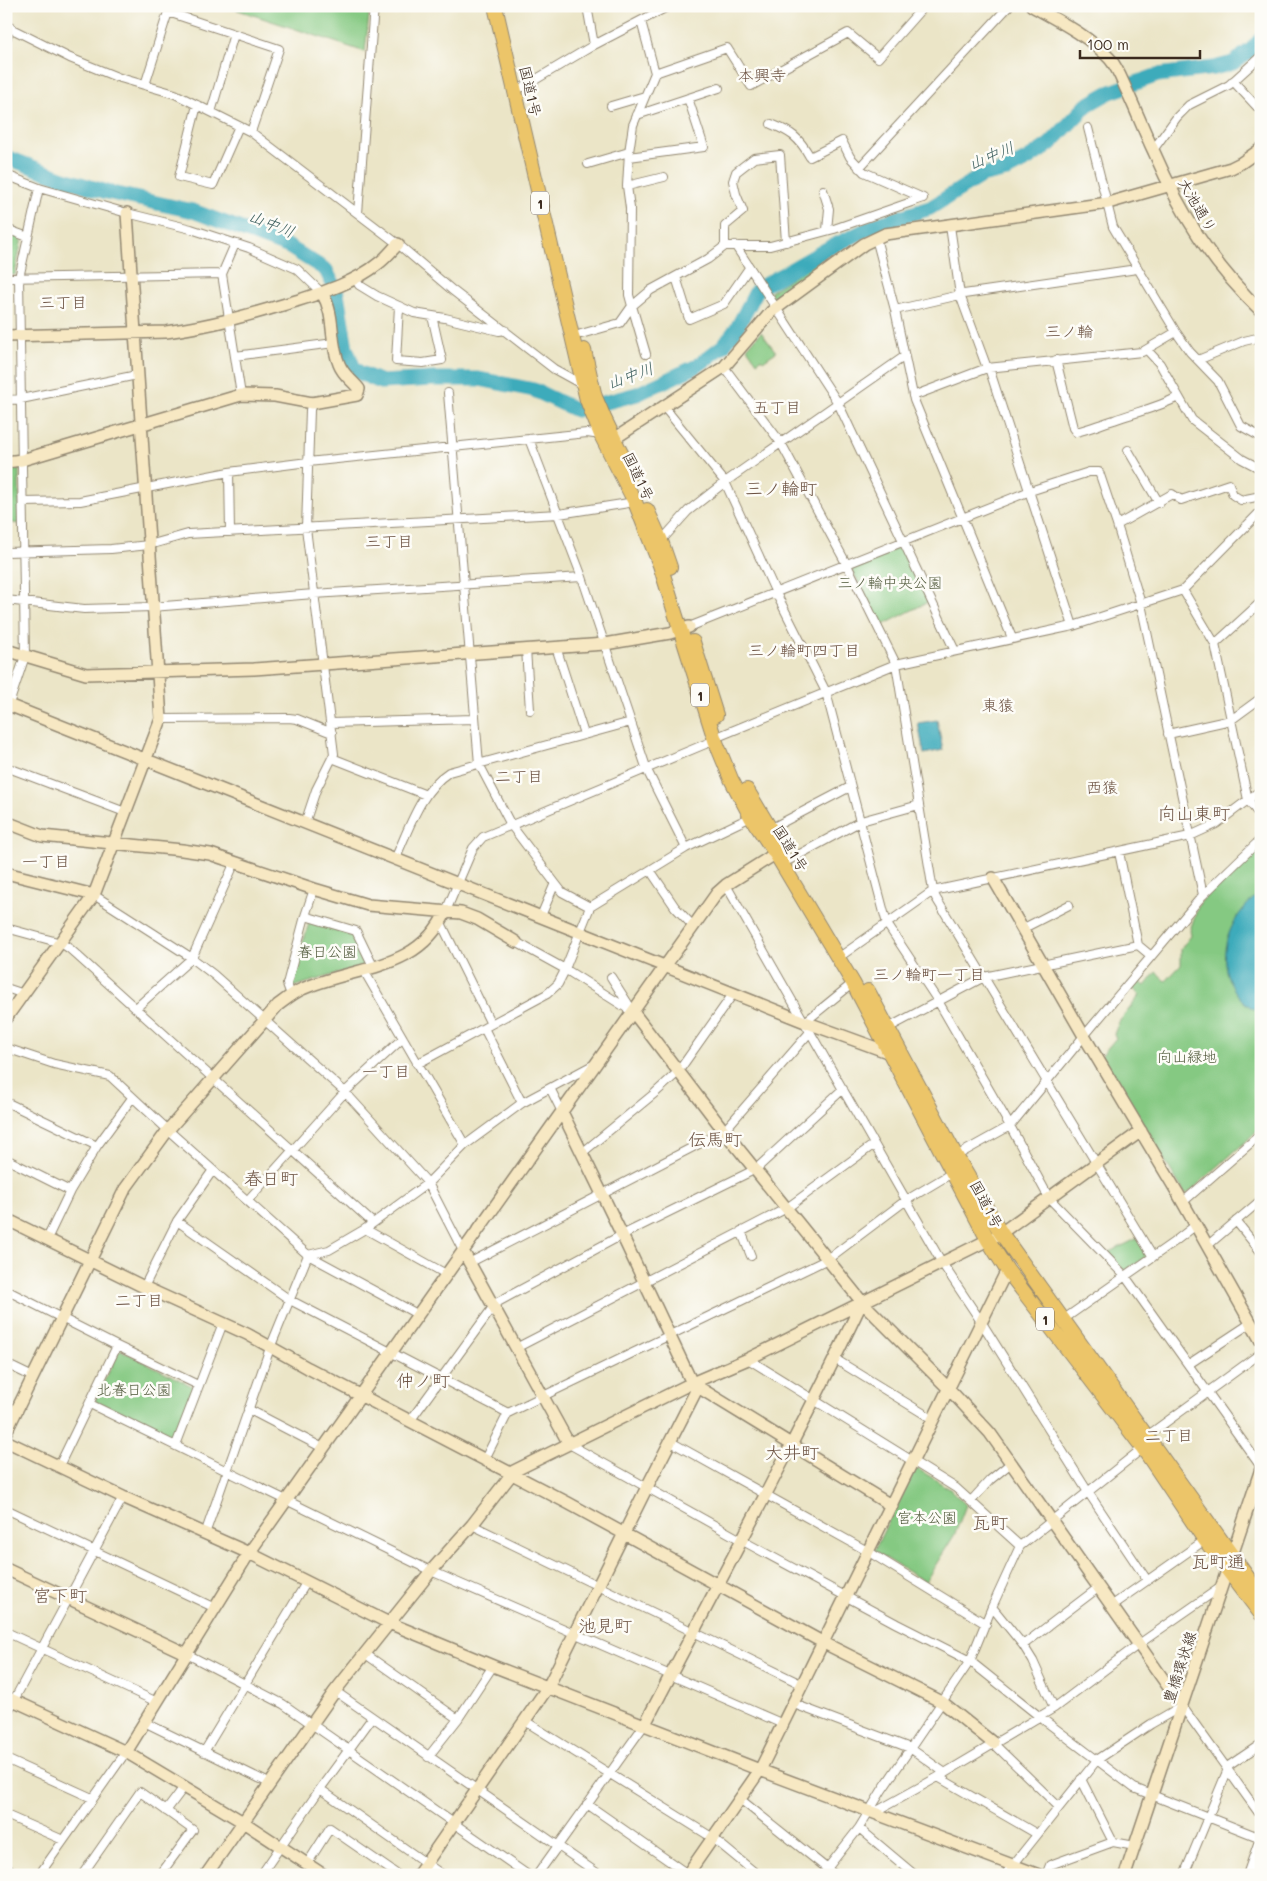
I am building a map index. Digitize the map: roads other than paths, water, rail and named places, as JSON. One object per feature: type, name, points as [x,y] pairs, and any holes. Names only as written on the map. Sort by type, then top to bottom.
[{"type":"highway","name":"国道1号","points":[[495,6],[591,398],[635,502],[684,628]]},
{"type":"highway","name":"国道1号","points":[[504,6],[580,334],[587,384]]},
{"type":"highway","name":"国道1号","points":[[607,437],[661,541],[684,628],[732,779],[751,817],[783,854]]},
{"type":"highway","name":"国道1号","points":[[719,738],[783,854],[842,955],[888,1028],[895,1052],[952,1173],[988,1240],[1007,1270],[1145,1442],[1229,1562],[1261,1614]]},
{"type":"highway","name":"国道1号","points":[[842,955],[853,983],[1001,1233],[1064,1319],[1145,1442],[1206,1540],[1261,1596]]},
{"type":"street","points":[[358,213],[374,6]]},
{"type":"street","points":[[587,6],[594,45]]},
{"type":"street","points":[[522,87],[594,45],[669,6]]},
{"type":"street","points":[[655,73],[727,48],[751,86],[848,33],[878,58],[924,6]]},
{"type":"street","points":[[859,168],[1009,6]]},
{"type":"street","name":"大池通り","points":[[1032,6],[1094,44],[1112,61],[1131,99],[1169,186],[1195,233],[1241,292],[1261,311]]},
{"type":"street","points":[[145,85],[168,12],[279,49],[251,132]]},
{"type":"street","points":[[641,20],[655,73],[633,125],[627,186],[630,208],[629,295],[646,354]]},
{"type":"street","points":[[6,40],[8,27],[70,58],[117,77],[175,94],[251,132],[398,244],[452,290],[554,369],[587,384]]},
{"type":"street","points":[[210,112],[234,34]]},
{"type":"street","points":[[1153,150],[1189,104],[1234,81],[1261,56]]},
{"type":"street","points":[[1234,81],[1261,111]]},
{"type":"street","points":[[637,115],[719,88]]},
{"type":"street","points":[[611,106],[645,96]]},
{"type":"street","points":[[588,164],[629,154],[704,147],[688,98]]},
{"type":"street","points":[[197,105],[179,177],[213,185],[239,126]]},
{"type":"street","points":[[580,334],[620,323],[632,306],[652,290],[708,259],[726,246],[770,246],[834,229],[923,198],[864,172],[850,157],[842,141],[810,157],[798,138],[788,131],[771,124]]},
{"type":"street","points":[[1088,128],[1113,226],[1136,268],[1176,332],[1198,360],[1218,381],[1241,426],[1261,437]]},
{"type":"street","points":[[24,502],[80,501],[229,472],[308,462],[587,433],[607,437],[664,407],[724,367],[775,308],[864,244],[885,234],[1108,203],[1231,168],[1261,149]]},
{"type":"street","points":[[726,246],[726,226],[743,211],[734,187],[733,181],[736,172],[754,158],[780,155],[786,242]]},
{"type":"street","points":[[6,175],[39,188],[127,214],[192,229],[297,269],[322,293],[330,311],[338,363],[343,372],[359,389],[353,396],[312,403],[275,396],[241,395],[22,460],[6,462]]},
{"type":"street","points":[[627,186],[664,177]]},
{"type":"street","points":[[39,188],[19,278],[25,656],[7,707],[145,759],[579,931],[808,1027],[895,1052]]},
{"type":"street","points":[[823,190],[828,209],[827,230]]},
{"type":"street","points":[[6,1018],[94,895],[161,719],[127,214]]},
{"type":"street","points":[[950,226],[960,295],[987,368],[990,371],[1073,626]]},
{"type":"street","points":[[6,229],[28,237]]},
{"type":"street","points":[[876,238],[895,310],[913,396],[1012,638]]},
{"type":"street","points":[[235,244],[222,274],[241,395]]},
{"type":"street","points":[[6,336],[134,334],[190,329],[230,320],[322,293],[355,278],[380,263],[398,244]]},
{"type":"street","points":[[735,245],[838,403],[955,651]]},
{"type":"street","points":[[676,277],[689,319],[724,304],[749,268]]},
{"type":"street","points":[[895,310],[960,295],[1136,268]]},
{"type":"street","points":[[6,278],[130,274],[222,274]]},
{"type":"street","points":[[355,278],[359,285],[377,296],[414,313],[499,331],[505,330]]},
{"type":"street","points":[[398,306],[396,361],[423,363],[442,360],[432,316]]},
{"type":"street","points":[[913,396],[987,368],[1147,350],[1176,332]]},
{"type":"street","points":[[1198,360],[1244,341],[1261,337]]},
{"type":"street","points":[[235,356],[334,343]]},
{"type":"street","points":[[1147,350],[1160,364],[1192,420],[1242,460],[1261,469]]},
{"type":"street","points":[[661,541],[688,511],[725,482],[905,356]]},
{"type":"street","points":[[1056,360],[1073,428],[1076,432],[1095,428],[1113,420],[1161,406],[1178,397]]},
{"type":"street","points":[[724,367],[782,443],[847,565],[896,664],[933,891],[1152,1257]]},
{"type":"street","points":[[6,400],[21,399],[137,375]]},
{"type":"street","points":[[448,394],[457,520],[479,764],[511,825],[555,883],[562,892],[590,907]]},
{"type":"street","points":[[304,823],[316,790],[334,754],[306,528],[312,403]]},
{"type":"street","points":[[664,407],[725,482],[776,593],[826,692],[887,924],[938,1001],[1049,1198],[1125,1276],[1208,1391],[1260,1472]]},
{"type":"street","points":[[529,439],[582,577],[646,770],[686,848]]},
{"type":"street","points":[[1128,450],[1159,503]]},
{"type":"street","points":[[229,472],[230,532]]},
{"type":"street","points":[[6,650],[86,674],[254,669],[605,644],[684,628],[1030,492],[1088,472],[1099,472],[1141,604],[1203,895]]},
{"type":"street","points":[[1117,525],[1172,494],[1181,500],[1229,484],[1233,494],[1241,500],[1261,496]]},
{"type":"street","points":[[6,552],[111,550],[149,544],[188,534],[559,514],[635,502]]},
{"type":"street","points":[[6,1432],[125,1189],[168,1130],[264,1020],[292,995],[317,983],[402,957],[413,951],[432,935],[441,923],[473,848],[480,840],[511,825],[896,664],[1073,626],[1183,590],[1261,511]]},
{"type":"street","points":[[6,600],[84,609],[152,607],[314,594],[582,577]]},
{"type":"street","points":[[1183,590],[1215,644],[1248,800],[1261,817]]},
{"type":"street","points":[[1215,644],[1261,602]]},
{"type":"street","points":[[556,648],[584,734]]},
{"type":"street","points":[[526,649],[530,710]]},
{"type":"street","points":[[1168,734],[1231,720],[1261,698]]},
{"type":"street","points":[[161,719],[289,718],[297,719],[332,733]]},
{"type":"street","points":[[331,724],[474,719]]},
{"type":"street","points":[[395,859],[426,795],[449,772],[631,722]]},
{"type":"street","points":[[332,758],[426,795]]},
{"type":"street","points":[[6,767],[125,812]]},
{"type":"street","points":[[770,829],[850,787]]},
{"type":"street","points":[[842,955],[933,891],[1190,836],[1216,824],[1261,790]]},
{"type":"street","points":[[39,1875],[126,1752],[249,1553],[717,893],[726,885],[783,854],[861,821],[919,805]]},
{"type":"street","points":[[418,1064],[547,994],[558,984],[590,907],[686,848],[751,817]]},
{"type":"street","points":[[6,822],[42,836],[197,851],[368,905],[414,910],[461,912],[477,919],[565,969],[633,1012]]},
{"type":"street","points":[[956,1156],[1010,1126],[1150,955],[1203,895],[1261,839]]},
{"type":"street","points":[[1119,852],[1138,945],[1150,955]]},
{"type":"street","points":[[136,1008],[192,958],[234,862]]},
{"type":"street","points":[[650,870],[675,907],[693,926]]},
{"type":"street","points":[[6,873],[94,895],[192,958],[214,975],[345,1092],[428,1183],[492,1306],[569,1444],[846,1597],[970,1661],[1134,1788],[1261,1838],[1247,1875]]},
{"type":"street","points":[[993,878],[1183,1202],[1261,1341]]},
{"type":"street","points":[[541,916],[555,883]]},
{"type":"street","points":[[726,885],[942,1264],[982,1323],[1088,1492],[1146,1580]]},
{"type":"street","points":[[292,995],[287,984],[314,889]]},
{"type":"street","points":[[1022,929],[1069,905]]},
{"type":"street","points":[[306,916],[356,931],[368,968],[403,1038],[465,1145]]},
{"type":"street","points":[[441,923],[492,1024]]},
{"type":"street","points":[[6,928],[61,943],[70,948],[373,1223]]},
{"type":"street","points":[[888,1028],[984,977],[1138,945]]},
{"type":"street","points":[[611,977],[633,1012],[678,1072],[862,1302],[990,1433],[1261,1816]]},
{"type":"street","points":[[469,1262],[724,1131],[808,1027],[853,983]]},
{"type":"street","points":[[6,988],[24,994]]},
{"type":"street","points":[[582,1152],[678,1072],[733,994]]},
{"type":"street","points":[[484,1028],[522,1102]]},
{"type":"street","points":[[248,1200],[345,1092],[403,1038]]},
{"type":"street","points":[[6,1048],[54,1064],[110,1076],[132,1098],[308,1255],[417,1314]]},
{"type":"street","points":[[308,1255],[329,1250],[365,1229],[428,1183],[465,1145],[522,1102],[594,1064]]},
{"type":"street","points":[[550,1088],[695,1385],[892,1506]]},
{"type":"street","points":[[410,1421],[492,1306],[622,1235],[756,1169],[843,1090]]},
{"type":"street","points":[[47,1239],[70,1191],[97,1146],[132,1098]]},
{"type":"street","points":[[6,1102],[97,1146]]},
{"type":"street","points":[[206,1875],[335,1691],[364,1653],[518,1469],[695,1385],[942,1264],[1001,1233],[1141,1131]]},
{"type":"street","points":[[1183,1202],[1261,1134]]},
{"type":"street","points":[[516,1348],[644,1280],[787,1208],[873,1145]]},
{"type":"street","points":[[6,1160],[70,1191]]},
{"type":"street","points":[[144,1287],[177,1220],[213,1170]]},
{"type":"street","points":[[485,1459],[508,1413],[828,1258],[906,1201],[952,1173]]},
{"type":"street","points":[[1207,1246],[1261,1200]]},
{"type":"street","points":[[6,1219],[144,1287],[247,1334],[270,1348],[485,1459],[824,1643],[942,1702],[993,1743],[1059,1807]]},
{"type":"street","points":[[177,1220],[290,1300],[508,1413]]},
{"type":"street","points":[[1236,1221],[1261,1252]]},
{"type":"street","points":[[1064,1319],[1196,1225]]},
{"type":"street","points":[[365,1229],[446,1274]]},
{"type":"street","points":[[741,1231],[751,1256]]},
{"type":"street","points":[[205,1534],[270,1348],[308,1255]]},
{"type":"street","points":[[587,1804],[688,1874],[760,1770],[1007,1270]]},
{"type":"street","points":[[6,1290],[198,1385]]},
{"type":"street","points":[[537,1875],[645,1724],[835,1360],[862,1302]]},
{"type":"street","points":[[176,1445],[223,1323]]},
{"type":"street","points":[[1189,1364],[1251,1323]]},
{"type":"street","points":[[59,1466],[118,1346]]},
{"type":"street","points":[[824,1871],[873,1811],[910,1748],[970,1661],[1020,1546],[1088,1492],[1145,1442],[1208,1391],[1261,1353]]},
{"type":"street","points":[[748,1359],[956,1488],[1020,1546]]},
{"type":"street","points":[[835,1360],[934,1420]]},
{"type":"street","points":[[6,1364],[33,1377]]},
{"type":"street","points":[[418,1875],[548,1687],[623,1534],[671,1442],[695,1385]]},
{"type":"street","points":[[90,1404],[288,1499],[431,1571],[783,1724]]},
{"type":"street","points":[[248,1409],[323,1448]]},
{"type":"street","points":[[6,1441],[123,1497],[249,1553],[389,1622],[492,1666],[1039,1875]]},
{"type":"street","points":[[671,1442],[765,1496],[869,1552],[986,1624]]},
{"type":"street","points":[[971,1501],[990,1480],[1011,1463]]},
{"type":"street","name":"豊橋環状線","points":[[1125,1875],[1260,1472]]},
{"type":"street","points":[[6,1715],[10,1698],[42,1649],[123,1497]]},
{"type":"street","points":[[6,1509],[215,1608]]},
{"type":"street","points":[[472,1525],[803,1684]]},
{"type":"street","points":[[1111,1606],[1206,1540]]},
{"type":"street","points":[[6,1569],[187,1654],[283,1704],[528,1875]]},
{"type":"street","points":[[204,1752],[306,1582]]},
{"type":"street","points":[[873,1811],[938,1777],[1054,1708],[1139,1644],[1221,1587]]},
{"type":"street","points":[[1024,1644],[1098,1588]]},
{"type":"street","points":[[992,1607],[1024,1644],[1054,1708]]},
{"type":"street","points":[[6,1632],[157,1702]]},
{"type":"street","points":[[364,1653],[458,1718]]},
{"type":"street","points":[[428,1757],[458,1718],[492,1666]]},
{"type":"street","points":[[335,1691],[428,1757],[558,1844],[600,1875]]},
{"type":"street","points":[[10,1698],[126,1752],[243,1822],[324,1875]]},
{"type":"street","points":[[794,1704],[910,1748],[945,1773]]},
{"type":"street","points":[[1005,1875],[1097,1760],[1182,1706]]},
{"type":"street","points":[[260,1875],[320,1788],[372,1718]]},
{"type":"street","points":[[525,1721],[713,1838],[758,1875]]},
{"type":"street","points":[[144,1722],[271,1784]]},
{"type":"street","points":[[1184,1875],[1227,1768],[1261,1744]]},
{"type":"street","points":[[6,1759],[92,1798]]},
{"type":"street","points":[[938,1777],[1037,1834]]},
{"type":"street","points":[[1082,1779],[1113,1842]]},
{"type":"street","points":[[166,1811],[184,1787]]},
{"type":"street","points":[[320,1788],[444,1875]]},
{"type":"street","points":[[82,1875],[140,1792],[193,1830],[160,1875]]},
{"type":"street","points":[[740,1799],[824,1871],[835,1875]]},
{"type":"street","points":[[6,1815],[63,1840]]},
{"type":"street","points":[[307,1864],[330,1828],[398,1875]]},
{"type":"street","points":[[859,1828],[915,1875]]},
{"type":"street","points":[[1046,1875],[1050,1865],[1113,1842],[1134,1846]]},
{"type":"street","points":[[6,1870],[15,1875]]},
{"type":"water","points":[[937,720],[943,750],[924,754],[918,723]]},
{"type":"water","points":[[1261,890],[1261,1011],[1259,1011],[1244,1002],[1233,988],[1228,978],[1224,957],[1232,926],[1245,907]]},
{"type":"waterway","name":"山中川","points":[[6,157],[64,179],[107,192],[193,211],[289,247],[326,270],[337,293],[346,348],[353,366],[358,372],[381,382],[479,379],[534,390],[576,410],[637,394],[697,366],[723,346],[737,328],[757,290],[766,284],[827,249],[876,225],[930,208],[981,176],[1007,170],[1028,159],[1050,144],[1087,105],[1108,93],[1158,75],[1214,68],[1233,63],[1252,49],[1261,39]]},
{"type":"district","name":"本興寺","points":[[762,74]]},
{"type":"district","name":"三丁目","points":[[63,301]]},
{"type":"district","name":"三ノ輪","points":[[1069,330]]},
{"type":"district","name":"五丁目","points":[[777,406]]},
{"type":"district","name":"三ノ輪町","points":[[781,488]]},
{"type":"district","name":"三丁目","points":[[389,540]]},
{"type":"district","name":"三ノ輪町四丁目","points":[[804,649]]},
{"type":"district","name":"東猿","points":[[998,704]]},
{"type":"district","name":"二丁目","points":[[519,775]]},
{"type":"district","name":"西猿","points":[[1102,786]]},
{"type":"district","name":"向山東町","points":[[1194,813]]},
{"type":"district","name":"一丁目","points":[[46,860]]},
{"type":"district","name":"三ノ輪町一丁目","points":[[929,973]]},
{"type":"district","name":"一丁目","points":[[386,1070]]},
{"type":"district","name":"伝馬町","points":[[715,1139]]},
{"type":"district","name":"春日町","points":[[271,1178]]},
{"type":"district","name":"二丁目","points":[[139,1299]]},
{"type":"district","name":"仲ノ町","points":[[423,1380]]},
{"type":"district","name":"二丁目","points":[[1169,1434]]},
{"type":"district","name":"大井町","points":[[792,1452]]},
{"type":"district","name":"瓦町","points":[[990,1522]]},
{"type":"district","name":"瓦町通","points":[[1218,1561]]},
{"type":"district","name":"宮下町","points":[[60,1595]]},
{"type":"district","name":"池見町","points":[[605,1625]]},
{"type":"park label","name":"三ノ輪中央公園","points":[[890,582]]},
{"type":"park label","name":"春日公園","points":[[327,951]]},
{"type":"park label","name":"向山緑地","points":[[1187,1056]]},
{"type":"park label","name":"北春日公園","points":[[134,1389]]},
{"type":"park label","name":"宮本公園","points":[[927,1517]]}]
